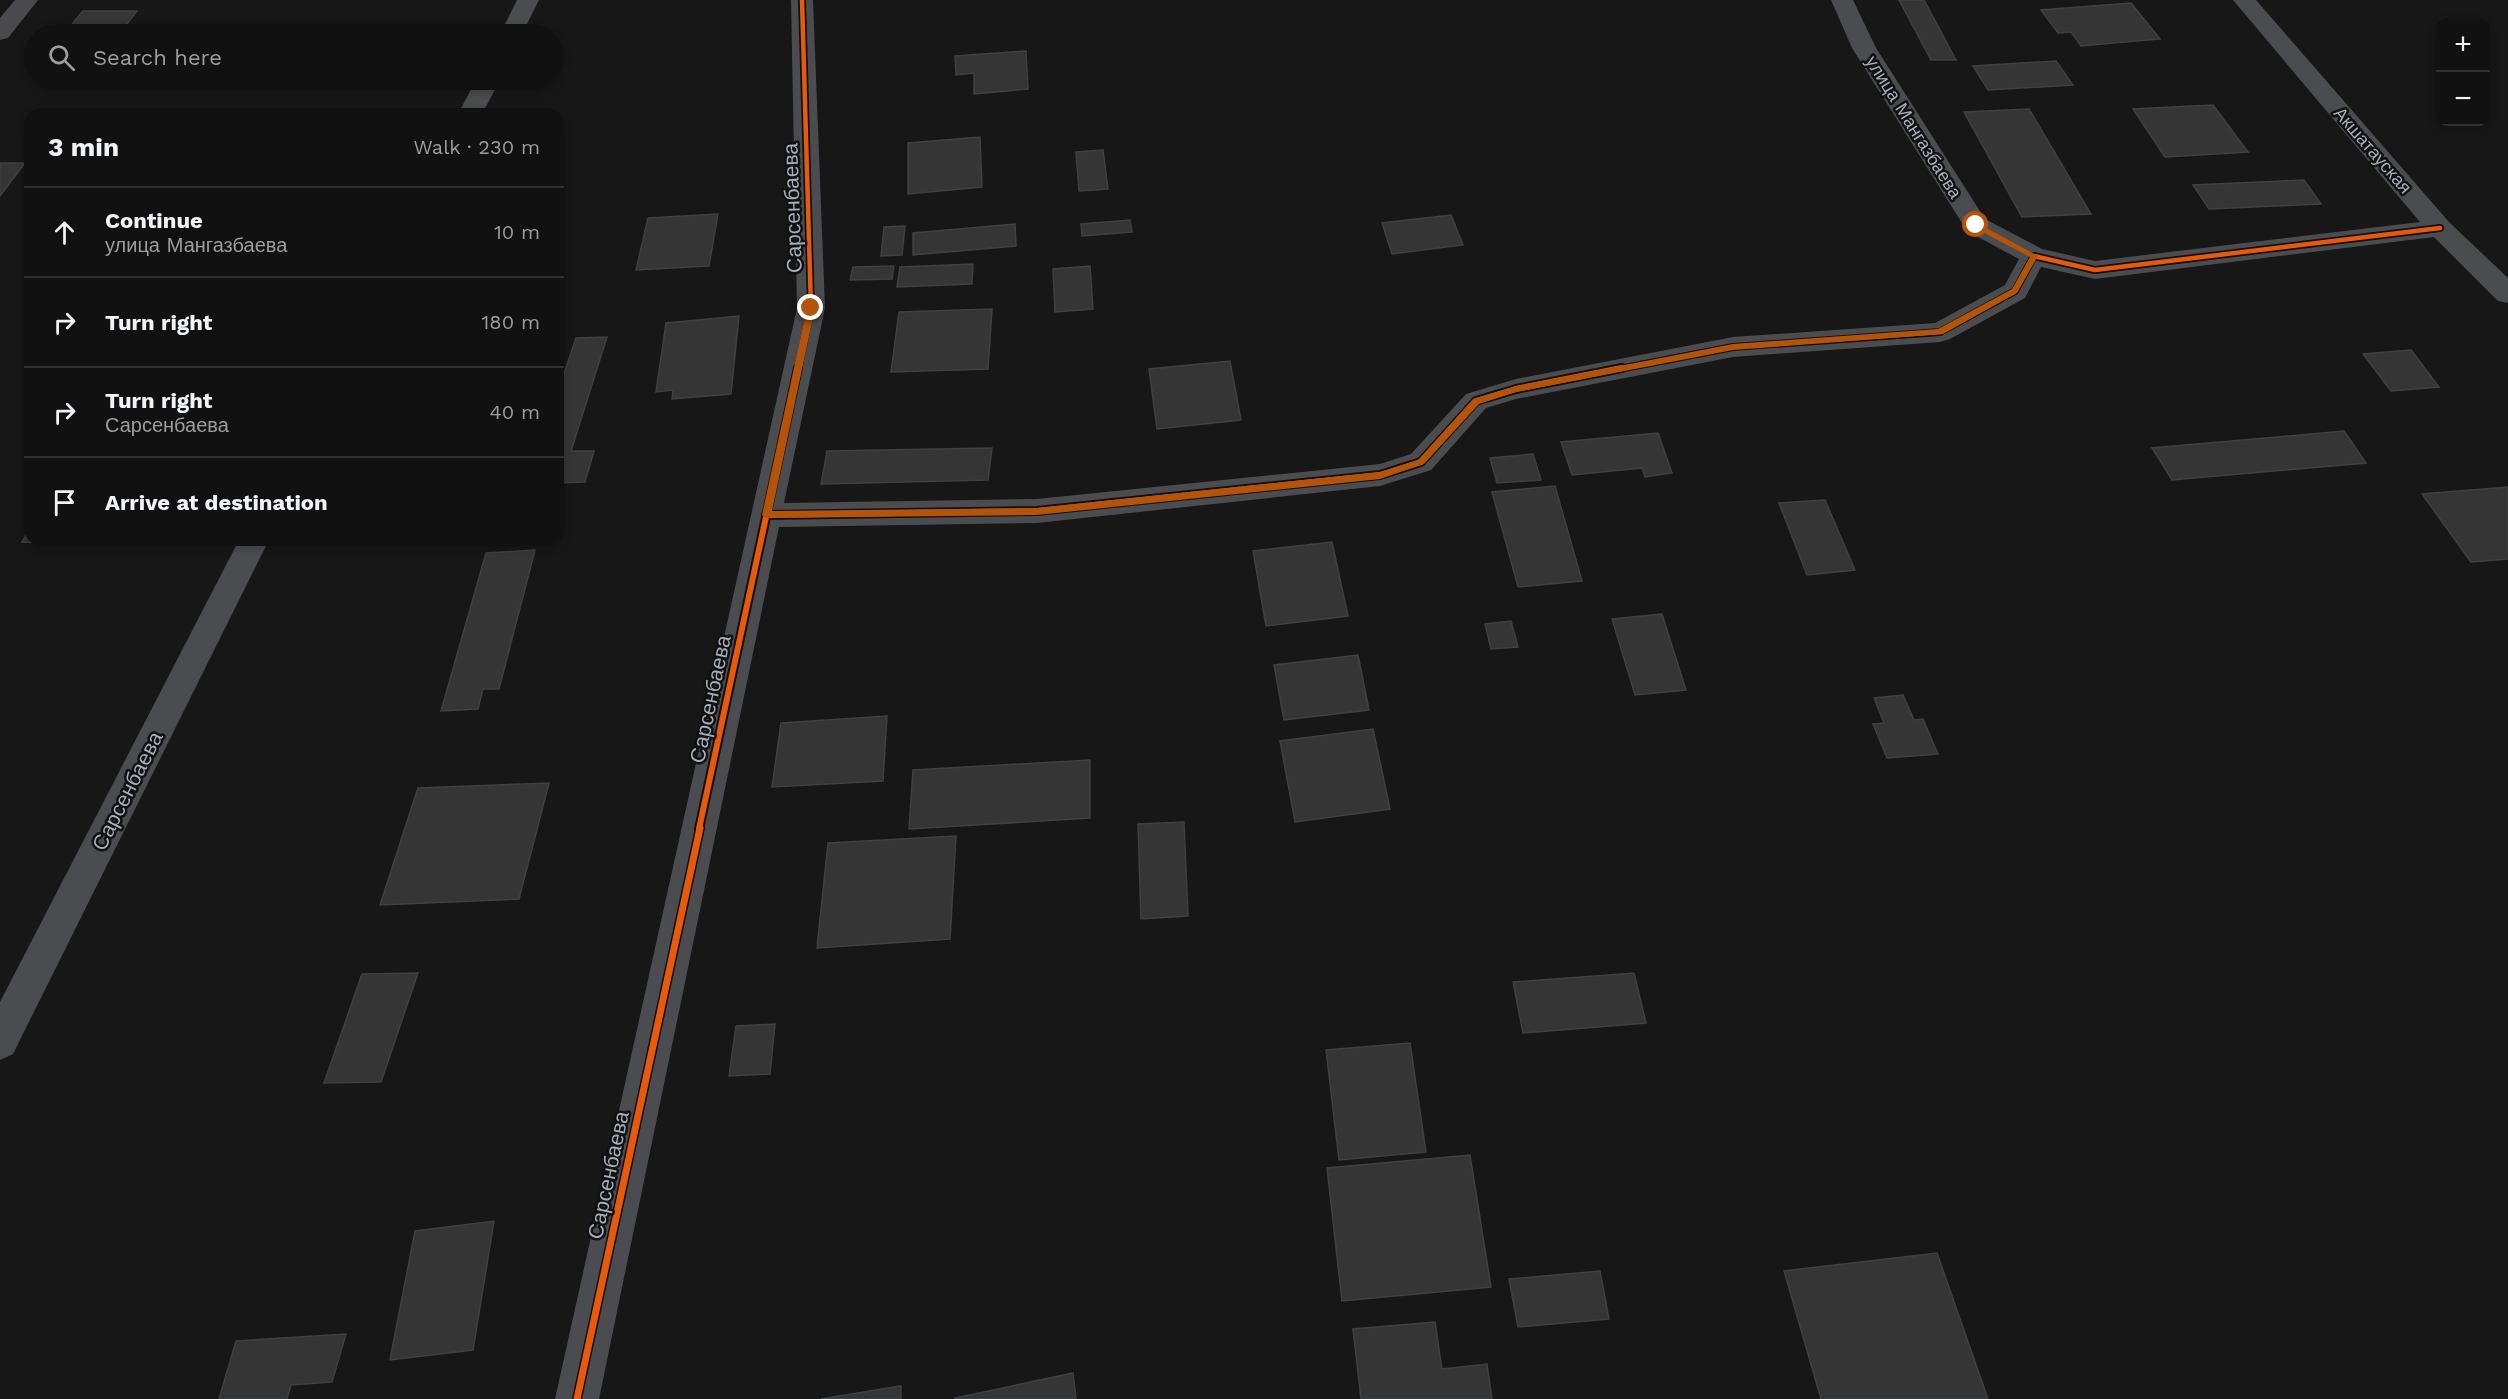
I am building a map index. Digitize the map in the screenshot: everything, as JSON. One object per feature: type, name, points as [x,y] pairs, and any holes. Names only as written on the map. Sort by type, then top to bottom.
[{"type":"street","points":[[0,33],[27,0]]},
{"type":"street","points":[[516,24],[528,0]]},
{"type":"street","name":"Сарсенбаева","points":[[577,1399],[811,308],[802,0]]},
{"type":"street","name":"улица Мангазбаева","points":[[1842,0],[1864,48],[1976,225],[2034,256],[2095,270],[2440,228]]},
{"type":"street","name":"Акшатауская","points":[[2244,0],[2440,228],[2508,294]]},
{"type":"street","points":[[474,108],[483,90]]},
{"type":"street","points":[[766,515],[1037,511],[1380,475],[1421,462],[1476,401],[1516,389],[1733,347],[1940,332],[2014,291],[2034,256]]},
{"type":"street","name":"Сарсенбаева","points":[[0,1041],[251,546]]},
{"type":"building","points":[[1899,0],[1924,0],[1956,60],[1931,60]]},
{"type":"building","points":[[2131,3],[2160,39],[2081,46],[2071,32],[2058,33],[2041,10]]},
{"type":"building","points":[[83,11],[137,11],[127,24],[72,24]]},
{"type":"building","points":[[1026,51],[1028,89],[974,94],[974,73],[956,75],[955,56]]},
{"type":"building","points":[[2056,61],[2073,85],[1988,90],[1973,66]]},
{"type":"building","points":[[2213,105],[2248,152],[2165,157],[2133,109]]},
{"type":"building","points":[[2029,109],[2091,214],[2022,217],[1964,112]]},
{"type":"building","points":[[980,137],[982,187],[908,194],[908,143]]},
{"type":"building","points":[[1103,150],[1108,189],[1079,191],[1076,152]]},
{"type":"building","points":[[0,163],[24,163],[24,164],[0,196]]},
{"type":"building","points":[[2304,180],[2321,204],[2209,209],[2193,185]]},
{"type":"building","points":[[718,214],[709,266],[636,270],[648,218]]},
{"type":"building","points":[[1451,215],[1463,245],[1392,254],[1382,223]]},
{"type":"building","points":[[1130,220],[1132,232],[1082,236],[1081,224]]},
{"type":"building","points":[[1015,224],[1016,246],[913,255],[913,233]]},
{"type":"building","points":[[905,226],[902,255],[881,256],[884,227]]},
{"type":"building","points":[[973,264],[972,284],[897,287],[900,267]]},
{"type":"building","points":[[894,266],[892,279],[850,280],[853,267]]},
{"type":"building","points":[[1090,266],[1093,309],[1055,312],[1053,269]]},
{"type":"building","points":[[992,309],[988,369],[891,372],[899,312]]},
{"type":"building","points":[[739,316],[731,394],[672,399],[673,390],[656,392],[666,323]]},
{"type":"building","points":[[607,337],[571,451],[594,451],[585,482],[564,483],[564,373],[576,338]]},
{"type":"building","points":[[2411,350],[2439,387],[2391,391],[2363,354]]},
{"type":"building","points":[[1230,361],[1241,420],[1157,429],[1149,369]]},
{"type":"building","points":[[2344,431],[2366,463],[2172,480],[2152,448]]},
{"type":"building","points":[[1658,433],[1672,473],[1645,477],[1642,468],[1572,475],[1561,442]]},
{"type":"building","points":[[992,448],[988,480],[821,484],[827,451]]},
{"type":"building","points":[[1533,454],[1541,480],[1497,483],[1490,458]]},
{"type":"building","points":[[1555,486],[1582,581],[1518,587],[1492,492]]},
{"type":"building","points":[[2508,487],[2508,559],[2471,562],[2422,494]]},
{"type":"building","points":[[1825,500],[1855,570],[1807,575],[1779,503]]},
{"type":"building","points":[[1332,542],[1348,616],[1266,626],[1253,551]]},
{"type":"building","points":[[535,550],[499,689],[483,689],[478,709],[441,711],[486,553]]},
{"type":"building","points":[[1662,614],[1686,690],[1635,695],[1612,619]]},
{"type":"building","points":[[1511,621],[1518,647],[1491,649],[1485,624]]},
{"type":"building","points":[[1358,655],[1369,710],[1284,720],[1274,665]]},
{"type":"building","points":[[1903,695],[1914,720],[1923,719],[1938,754],[1887,758],[1873,724],[1884,723],[1874,698]]},
{"type":"building","points":[[887,716],[883,781],[772,787],[781,723]]},
{"type":"building","points":[[1373,729],[1390,809],[1295,822],[1280,741]]},
{"type":"building","points":[[1090,760],[1090,818],[909,829],[913,770]]},
{"type":"building","points":[[549,783],[519,899],[380,905],[418,788]]},
{"type":"building","points":[[1184,822],[1188,916],[1141,919],[1138,824]]},
{"type":"building","points":[[956,836],[950,939],[817,948],[828,843]]},
{"type":"building","points":[[418,973],[381,1082],[324,1083],[362,974]]},
{"type":"building","points":[[1634,973],[1646,1023],[1523,1033],[1513,982]]},
{"type":"building","points":[[775,1024],[770,1074],[729,1076],[736,1026]]},
{"type":"building","points":[[1410,1043],[1426,1152],[1339,1160],[1326,1050]]},
{"type":"building","points":[[1470,1155],[1491,1287],[1342,1301],[1327,1168]]},
{"type":"building","points":[[494,1221],[473,1350],[390,1360],[415,1231]]},
{"type":"building","points":[[1937,1253],[1988,1399],[1821,1399],[1784,1271]]},
{"type":"building","points":[[1600,1271],[1609,1319],[1518,1327],[1509,1279]]},
{"type":"building","points":[[1435,1322],[1442,1369],[1487,1364],[1492,1399],[1361,1399],[1353,1329]]},
{"type":"building","points":[[346,1334],[332,1382],[291,1385],[287,1399],[219,1399],[236,1341]]},
{"type":"building","points":[[1073,1373],[1076,1399],[955,1399],[955,1398]]},
{"type":"building","points":[[901,1386],[901,1399],[821,1399]]},
{"type":"cycle path","points":[[577,1399],[811,308],[802,0]]},
{"type":"cycle path","points":[[766,515],[1037,511],[1380,475],[1421,462],[1476,401],[1516,389],[1733,347],[1940,332],[2015,291],[2034,256],[2095,270],[2440,228]]},
{"type":"route","points":[[811,308],[766,515],[1037,511],[1380,475],[1421,462],[1476,401],[1516,389],[1733,347],[1940,332],[2014,291],[2034,256],[1976,225]]}]
